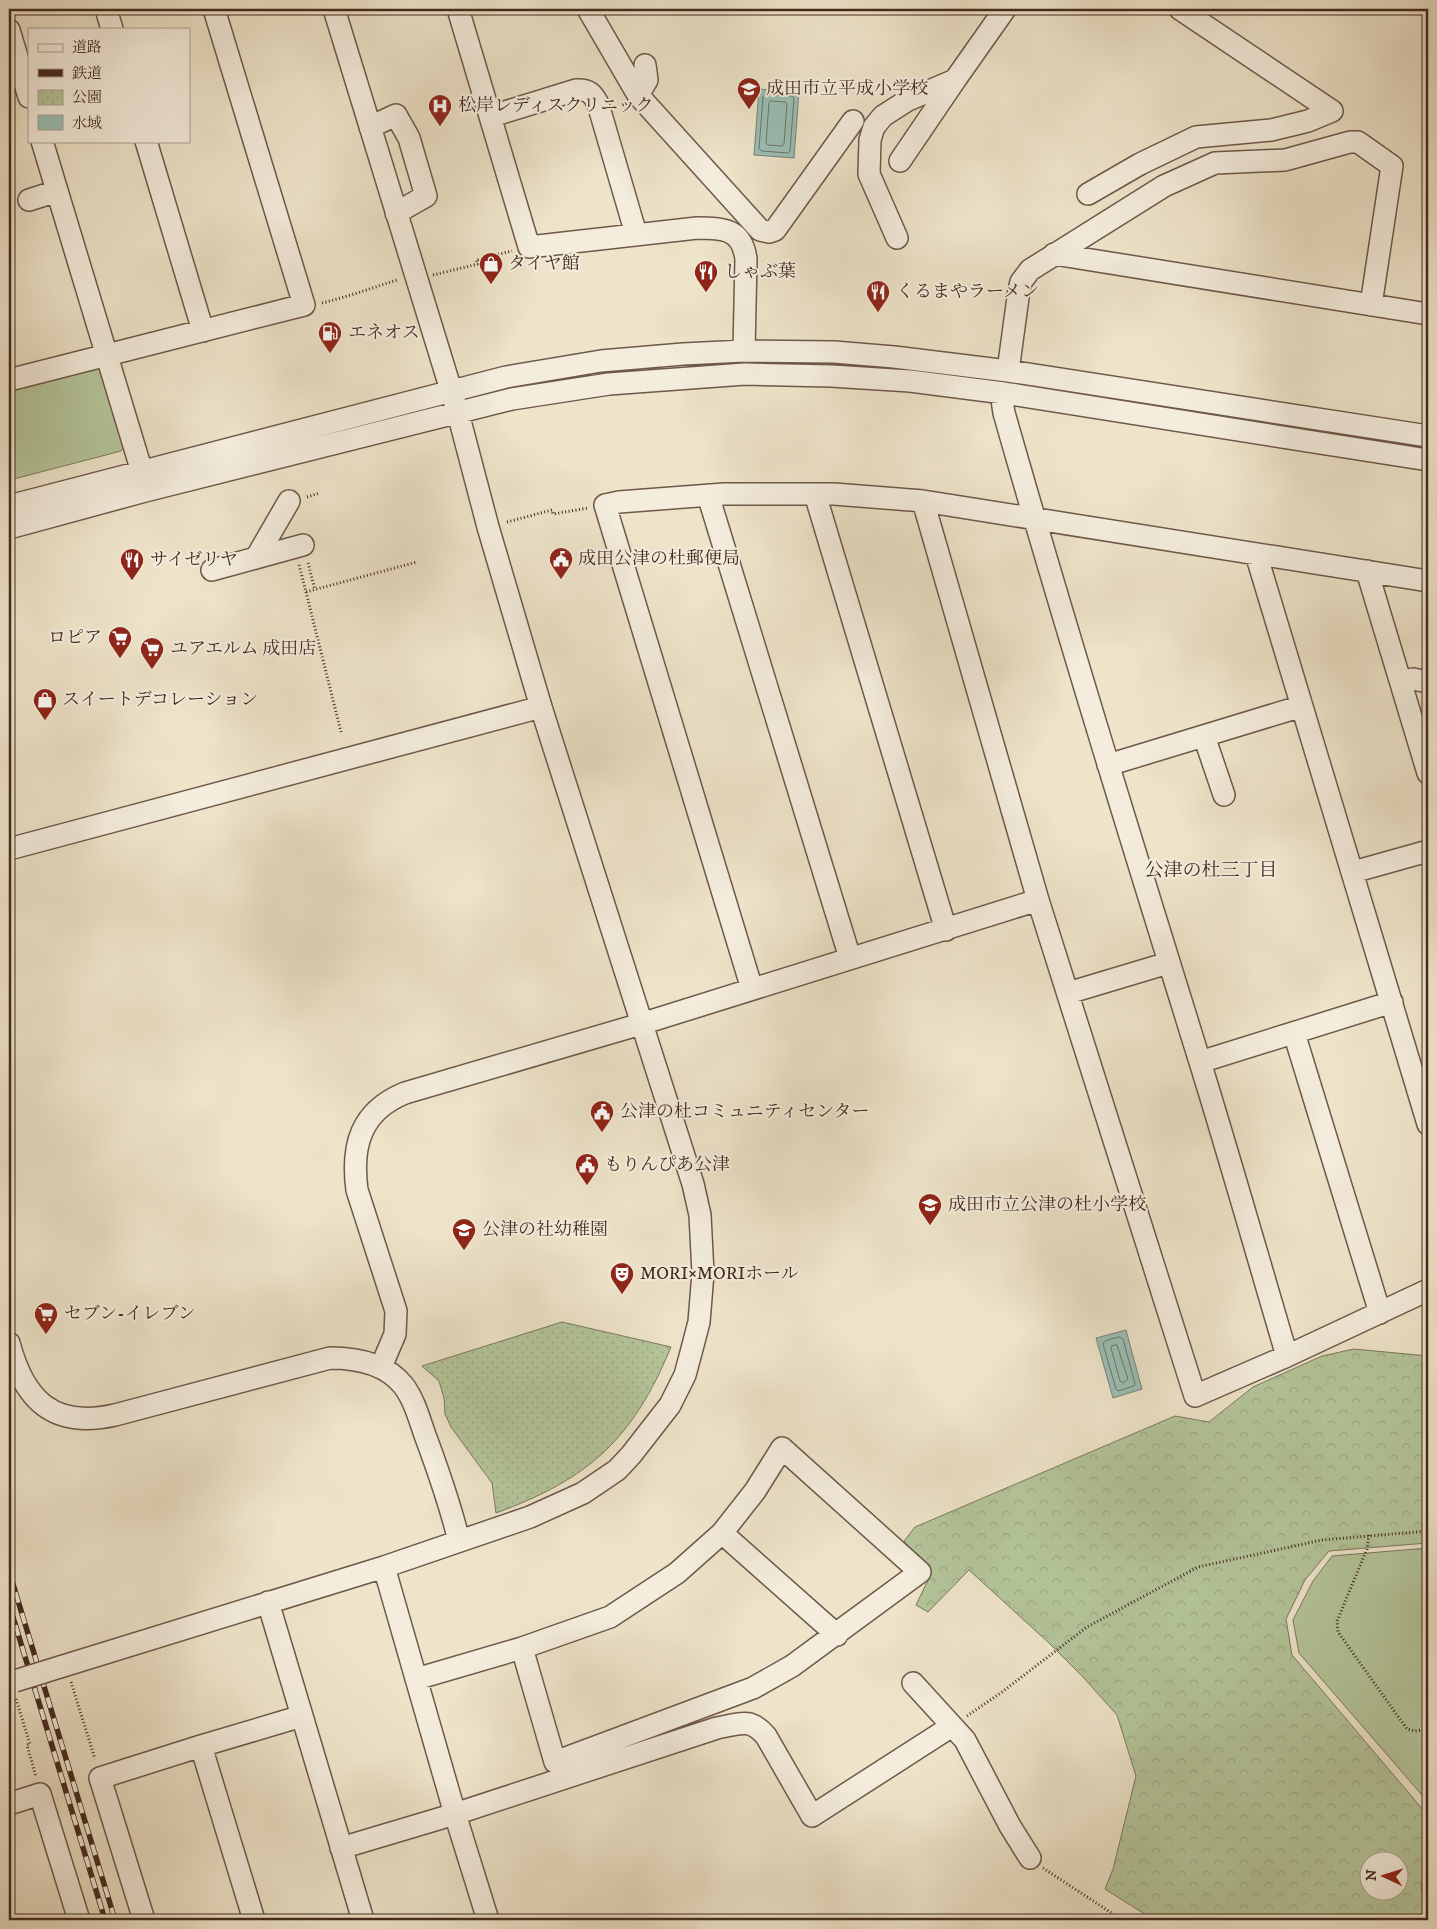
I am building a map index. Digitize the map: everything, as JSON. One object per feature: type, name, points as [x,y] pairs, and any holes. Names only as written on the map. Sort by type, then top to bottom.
[{"type":"street","points":[[106,9],[112,28]]},
{"type":"street","points":[[9,380],[304,304],[214,9]]},
{"type":"street","points":[[13,1687],[63,1666],[384,1567],[530,1517],[583,1493],[626,1460],[670,1406],[684,1375],[699,1322],[703,1273],[700,1215],[693,1184],[541,707],[488,527],[458,414],[334,9]]},
{"type":"street","points":[[458,9],[492,116],[529,246],[697,228],[719,228],[731,231],[739,238],[746,259],[744,352]]},
{"type":"street","points":[[588,9],[638,96],[760,230],[770,232],[775,230],[853,121]]},
{"type":"street","points":[[900,161],[1005,9]]},
{"type":"street","points":[[1088,194],[1140,164],[1196,137],[1271,130],[1308,121],[1332,111],[1180,9]]},
{"type":"street","points":[[9,30],[28,94]]},
{"type":"street","points":[[638,96],[647,80],[645,64]]},
{"type":"street","points":[[897,238],[869,174],[870,140],[874,126],[883,116],[908,100],[956,80]]},
{"type":"street","points":[[492,116],[576,90],[585,89],[593,94],[598,104],[636,234]]},
{"type":"street","points":[[370,127],[396,115],[409,138],[426,196],[396,213]]},
{"type":"street","points":[[42,142],[142,472]]},
{"type":"street","points":[[146,142],[203,331]]},
{"type":"street","points":[[1008,371],[1020,282],[1030,270],[1164,186],[1216,164],[1285,160],[1350,142],[1358,142],[1392,166],[1370,305]]},
{"type":"street","points":[[30,200],[57,191]]},
{"type":"street","points":[[743,246],[760,230]]},
{"type":"street","points":[[1054,254],[1428,314]]},
{"type":"street","points":[[9,506],[506,377],[601,361],[683,354],[744,352],[860,354],[1008,371],[1428,436]]},
{"type":"street","points":[[9,528],[154,489],[512,399],[609,384],[745,374],[910,381],[1004,393],[1428,460]]},
{"type":"street","points":[[1004,393],[1002,400],[1004,413],[1034,518],[1168,963],[1200,1062],[1287,1356]]},
{"type":"street","points":[[815,494],[946,930]]},
{"type":"street","points":[[752,989],[605,505],[619,502],[708,495],[815,494],[923,501],[1428,581]]},
{"type":"street","points":[[708,495],[850,958]]},
{"type":"street","points":[[256,558],[289,501]]},
{"type":"street","points":[[923,501],[1038,900],[1194,1396],[1287,1356],[1428,1290]]},
{"type":"street","points":[[1256,554],[1428,1124]]},
{"type":"street","points":[[212,570],[256,558],[301,555]]},
{"type":"street","points":[[1367,571],[1428,772]]},
{"type":"street","points":[[1402,682],[1413,679],[1428,682]]},
{"type":"street","points":[[1108,765],[1302,706]]},
{"type":"street","points":[[9,849],[541,707]]},
{"type":"street","points":[[1204,736],[1224,795]]},
{"type":"street","points":[[1353,872],[1428,851]]},
{"type":"street","points":[[381,1367],[396,1334],[396,1311],[357,1190],[354,1169],[358,1145],[365,1126],[376,1111],[389,1100],[406,1093],[641,1024],[1038,900]]},
{"type":"street","points":[[1068,993],[1168,963]]},
{"type":"street","points":[[1200,1062],[1392,1002]]},
{"type":"street","points":[[1294,1033],[1380,1313]]},
{"type":"street","points":[[9,1343],[17,1368],[31,1392],[43,1405],[58,1414],[77,1418],[96,1419],[115,1415],[330,1358],[362,1360],[381,1367],[403,1385],[413,1404],[449,1500],[459,1541]]},
{"type":"street","points":[[416,1679],[522,1648],[610,1616],[677,1573],[722,1533],[755,1492],[782,1448],[920,1572],[792,1666],[753,1688],[555,1762],[522,1648]]},
{"type":"street","points":[[722,1533],[837,1634]]},
{"type":"street","points":[[384,1567],[455,1814],[488,1920]]},
{"type":"street","points":[[268,1602],[363,1920]]},
{"type":"street","points":[[913,1683],[965,1740],[1010,1826],[1030,1858]]},
{"type":"street","points":[[144,1920],[100,1778],[302,1716]]},
{"type":"street","points":[[341,1848],[455,1814],[717,1728],[748,1723],[758,1727],[766,1736],[812,1816],[952,1726]]},
{"type":"street","points":[[201,1746],[254,1920]]},
{"type":"street","points":[[9,1804],[40,1794],[79,1920]]},
{"type":"path","points":[[432,275],[478,264],[476,260],[529,246]]},
{"type":"path","points":[[304,304],[312,306],[344,298],[359,291],[397,280]]},
{"type":"path","points":[[507,522],[552,510],[553,514],[605,505]]},
{"type":"path","points":[[301,555],[306,592],[341,732]]},
{"type":"path","points":[[306,592],[417,562]]},
{"type":"path","points":[[314,584],[315,590]]},
{"type":"path","points":[[952,1726],[1002,1692],[1087,1627],[1198,1567],[1322,1540],[1428,1531]]},
{"type":"path","points":[[1369,1535],[1367,1549],[1337,1621],[1338,1632],[1406,1729],[1415,1731],[1428,1729]]},
{"type":"path","points":[[63,1666],[100,1778]]},
{"type":"path","points":[[13,1687],[30,1744],[27,1745],[40,1794]]},
{"type":"path","points":[[1030,1858],[1080,1894],[1122,1920]]},
{"type":"green space","points":[[95,364],[102,369],[126,443],[121,451],[10,480],[9,387]]},
{"type":"green space","points":[[562,1322],[671,1347],[641,1407],[604,1452],[582,1470],[557,1486],[496,1513],[492,1483],[451,1427],[445,1414],[444,1398],[439,1381],[422,1366]]},
{"type":"green space","points":[[1354,1349],[1428,1356],[1428,1543],[1329,1551],[1305,1580],[1286,1619],[1292,1655],[1424,1811],[1428,1846],[1421,1887],[1428,1920],[1154,1920],[1105,1889],[1113,1869],[1136,1776],[1117,1715],[1049,1643],[969,1570],[928,1612],[916,1605],[931,1574],[904,1541],[915,1527],[1175,1416],[1209,1422],[1253,1387],[1322,1356]]},
{"type":"green space","points":[[1428,1548],[1428,1802],[1299,1653],[1293,1620],[1313,1581],[1332,1556]]},
{"type":"water","points":[[759,89],[799,92],[794,158],[754,155]]},
{"type":"water","points":[[1126,1330],[1142,1389],[1113,1398],[1096,1338]]},
{"type":"railway","points":[[9,1571],[115,1920]]},
{"type":"railway","points":[[9,1604],[105,1920]]},
{"type":"place","name":"成田市立平成小学校","points":[[749,110]]},
{"type":"place","name":"松岸レディスクリニック","points":[[440,127]]},
{"type":"place","name":"タイヤ館","points":[[491,285]]},
{"type":"place","name":"しゃぶ葉","points":[[706,293]]},
{"type":"place","name":"くるまやラーメン","points":[[878,313]]},
{"type":"place","name":"エネオス","points":[[330,354]]},
{"type":"place","name":"成田公津の杜郵便局","points":[[561,580]]},
{"type":"place","name":"サイゼリヤ","points":[[132,581]]},
{"type":"place","name":"ロピア","points":[[120,659]]},
{"type":"place","name":"ユアエルム 成田店","points":[[152,670]]},
{"type":"place","name":"スイートデコレーション","points":[[45,721]]},
{"type":"place","name":"公津の杜コミュニティセンター","points":[[602,1133]]},
{"type":"place","name":"もりんぴあ公津","points":[[587,1186]]},
{"type":"place","name":"成田市立公津の杜小学校","points":[[930,1226]]},
{"type":"place","name":"公津の社幼稚園","points":[[464,1251]]},
{"type":"place","name":"MORI×MORIホール","points":[[622,1295]]},
{"type":"place","name":"セブン-イレブン","points":[[46,1335]]},
{"type":"district","name":"公津の杜三丁目","points":[[1211,870]]}]
